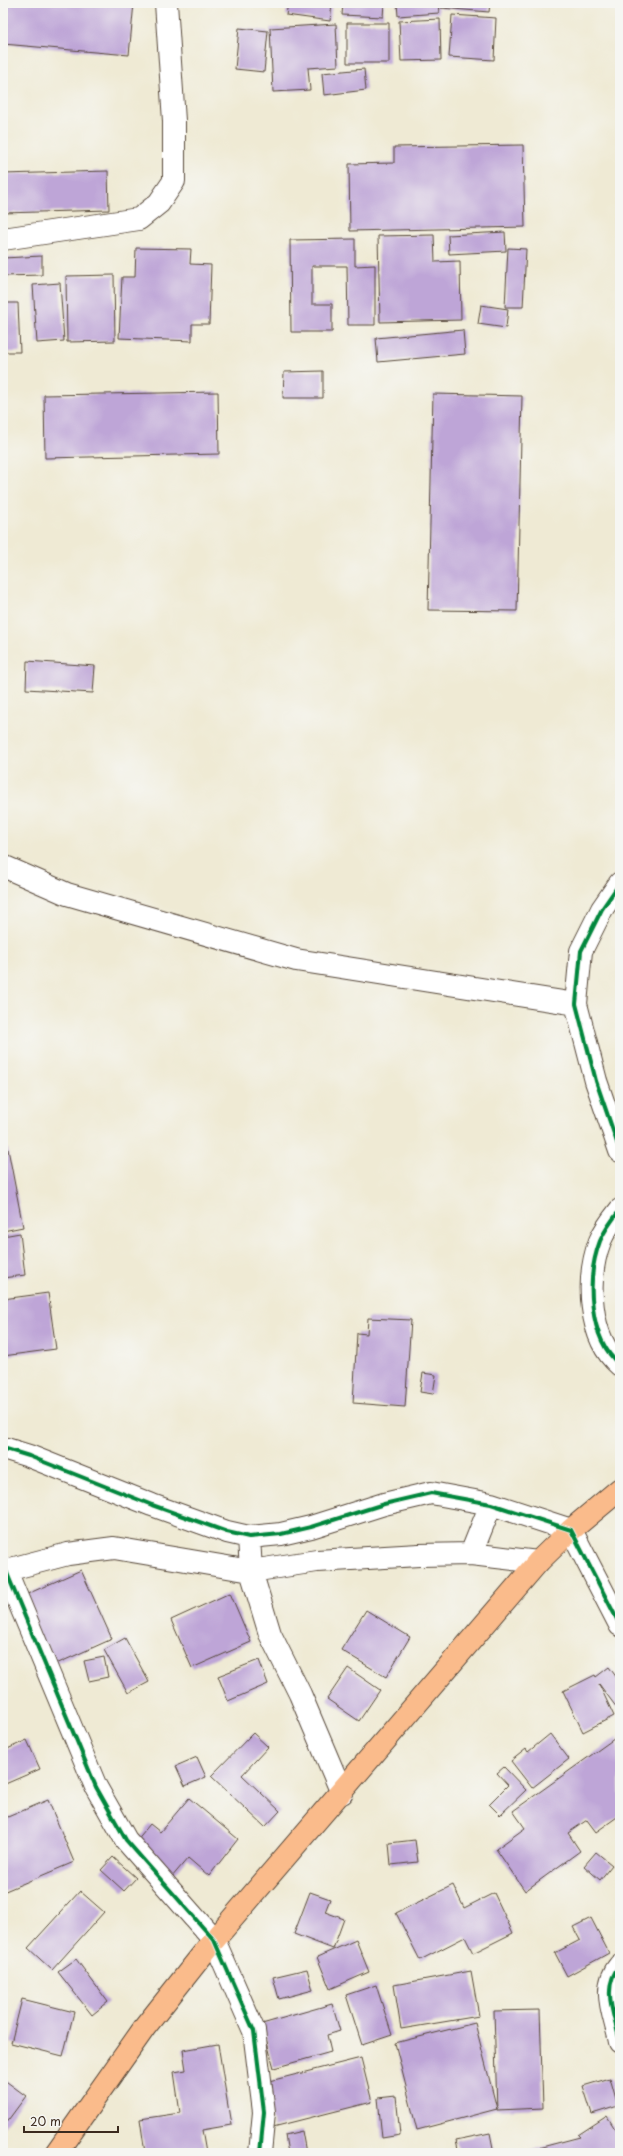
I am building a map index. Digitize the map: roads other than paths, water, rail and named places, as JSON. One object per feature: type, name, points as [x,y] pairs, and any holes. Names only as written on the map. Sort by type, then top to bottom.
[{"type":"main road","points":[[56,2153],[145,2026],[214,1940],[342,1793],[538,1562],[571,1530],[620,1489]]},
{"type":"street","points":[[3,239],[139,219],[159,203],[174,181],[174,121],[166,3]]},
{"type":"street","points":[[3,866],[67,894],[296,960],[576,1004]]},
{"type":"street","points":[[620,883],[602,909],[581,951],[576,1004],[596,1081],[620,1151]]},
{"type":"street","points":[[620,1210],[608,1224],[600,1241],[593,1266],[593,1290],[597,1330],[612,1358],[620,1365]]},
{"type":"street","points":[[3,1448],[227,1532],[249,1537],[281,1534],[303,1529],[384,1504],[430,1493],[491,1504],[571,1530],[620,1626]]},
{"type":"street","points":[[471,1554],[491,1504]]},
{"type":"street","points":[[249,1537],[251,1571],[270,1634],[300,1694],[342,1793]]},
{"type":"street","points":[[260,2153],[264,2112],[254,2031],[214,1940],[126,1840],[96,1787],[4,1571],[68,1554],[114,1548],[251,1571],[317,1561],[471,1554],[538,1562]]},
{"type":"street","points":[[620,1965],[613,1973],[608,1994],[620,2042]]}]
